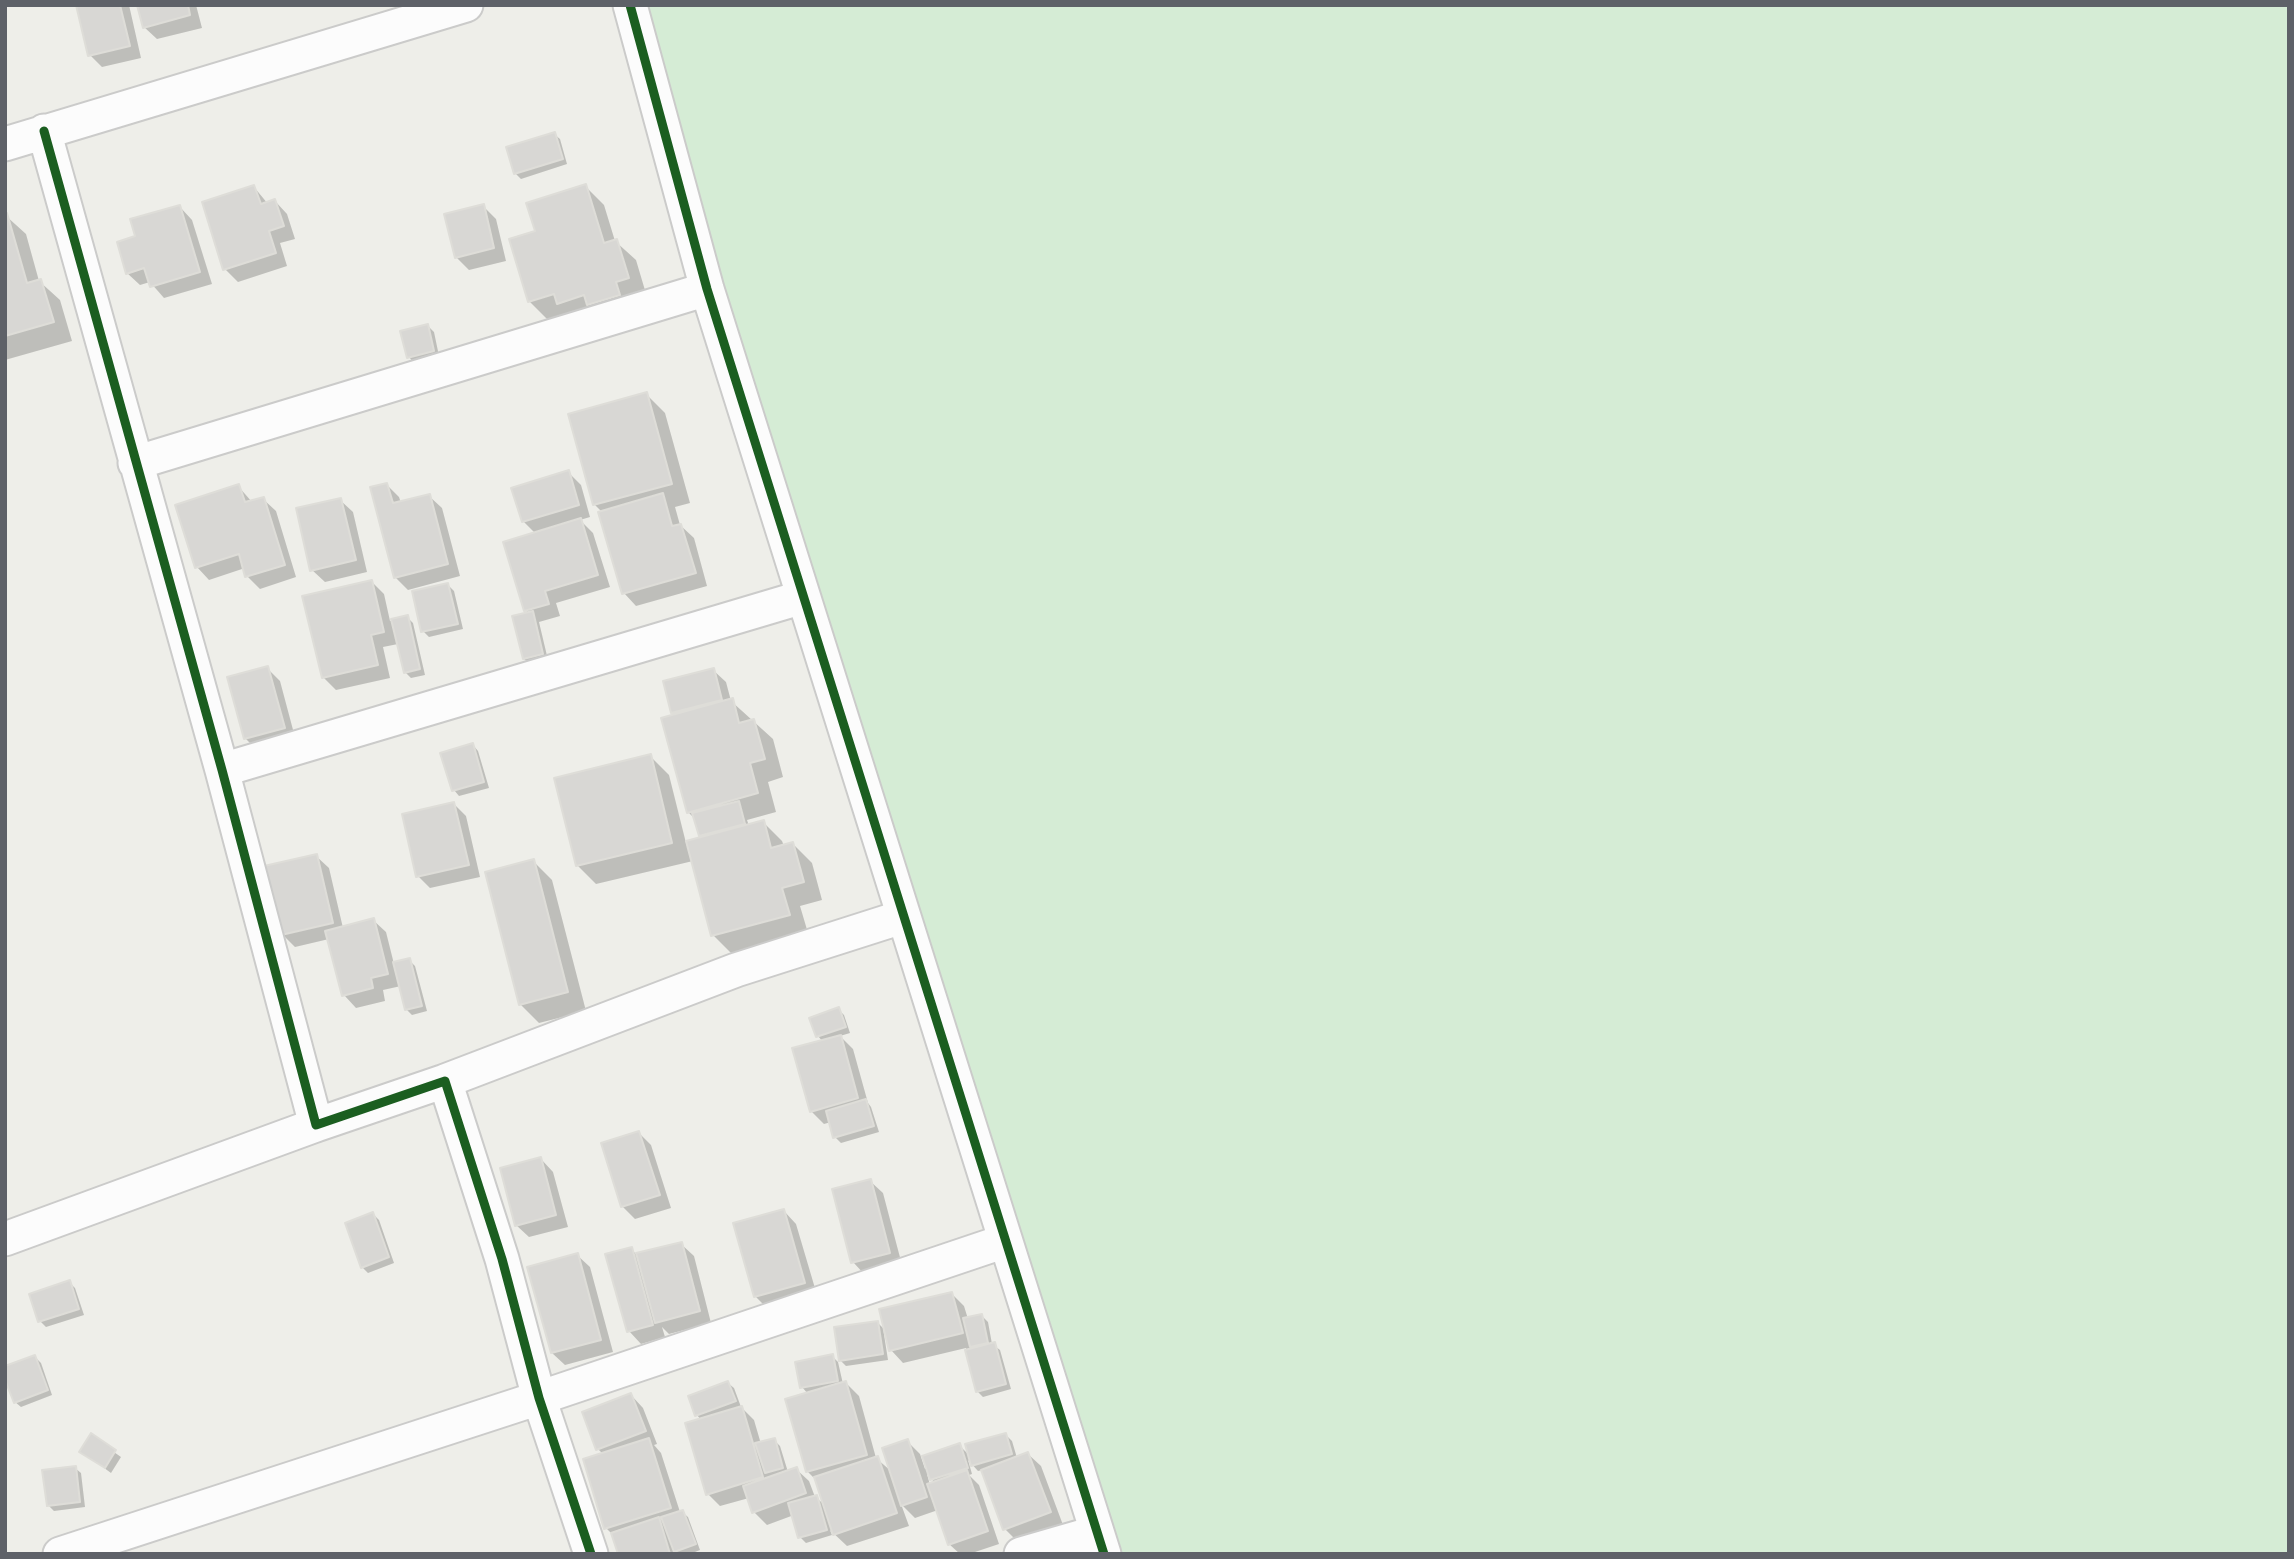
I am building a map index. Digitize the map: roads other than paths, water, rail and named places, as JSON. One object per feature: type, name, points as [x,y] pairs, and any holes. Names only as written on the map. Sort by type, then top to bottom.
[{"type":"street","points":[[5,144],[466,5]]},
{"type":"street","points":[[631,5],[707,289],[1100,1543],[1021,1554]]},
{"type":"street","points":[[44,131],[222,771],[316,1125]]},
{"type":"street","points":[[135,463],[707,289]]},
{"type":"street","points":[[222,771],[803,597]]},
{"type":"street","points":[[5,1240],[316,1125],[445,1081],[736,970],[902,917]]},
{"type":"street","points":[[445,1081],[502,1259],[539,1398],[591,1554]]},
{"type":"street","points":[[60,1554],[539,1398],[1005,1241]]}]
